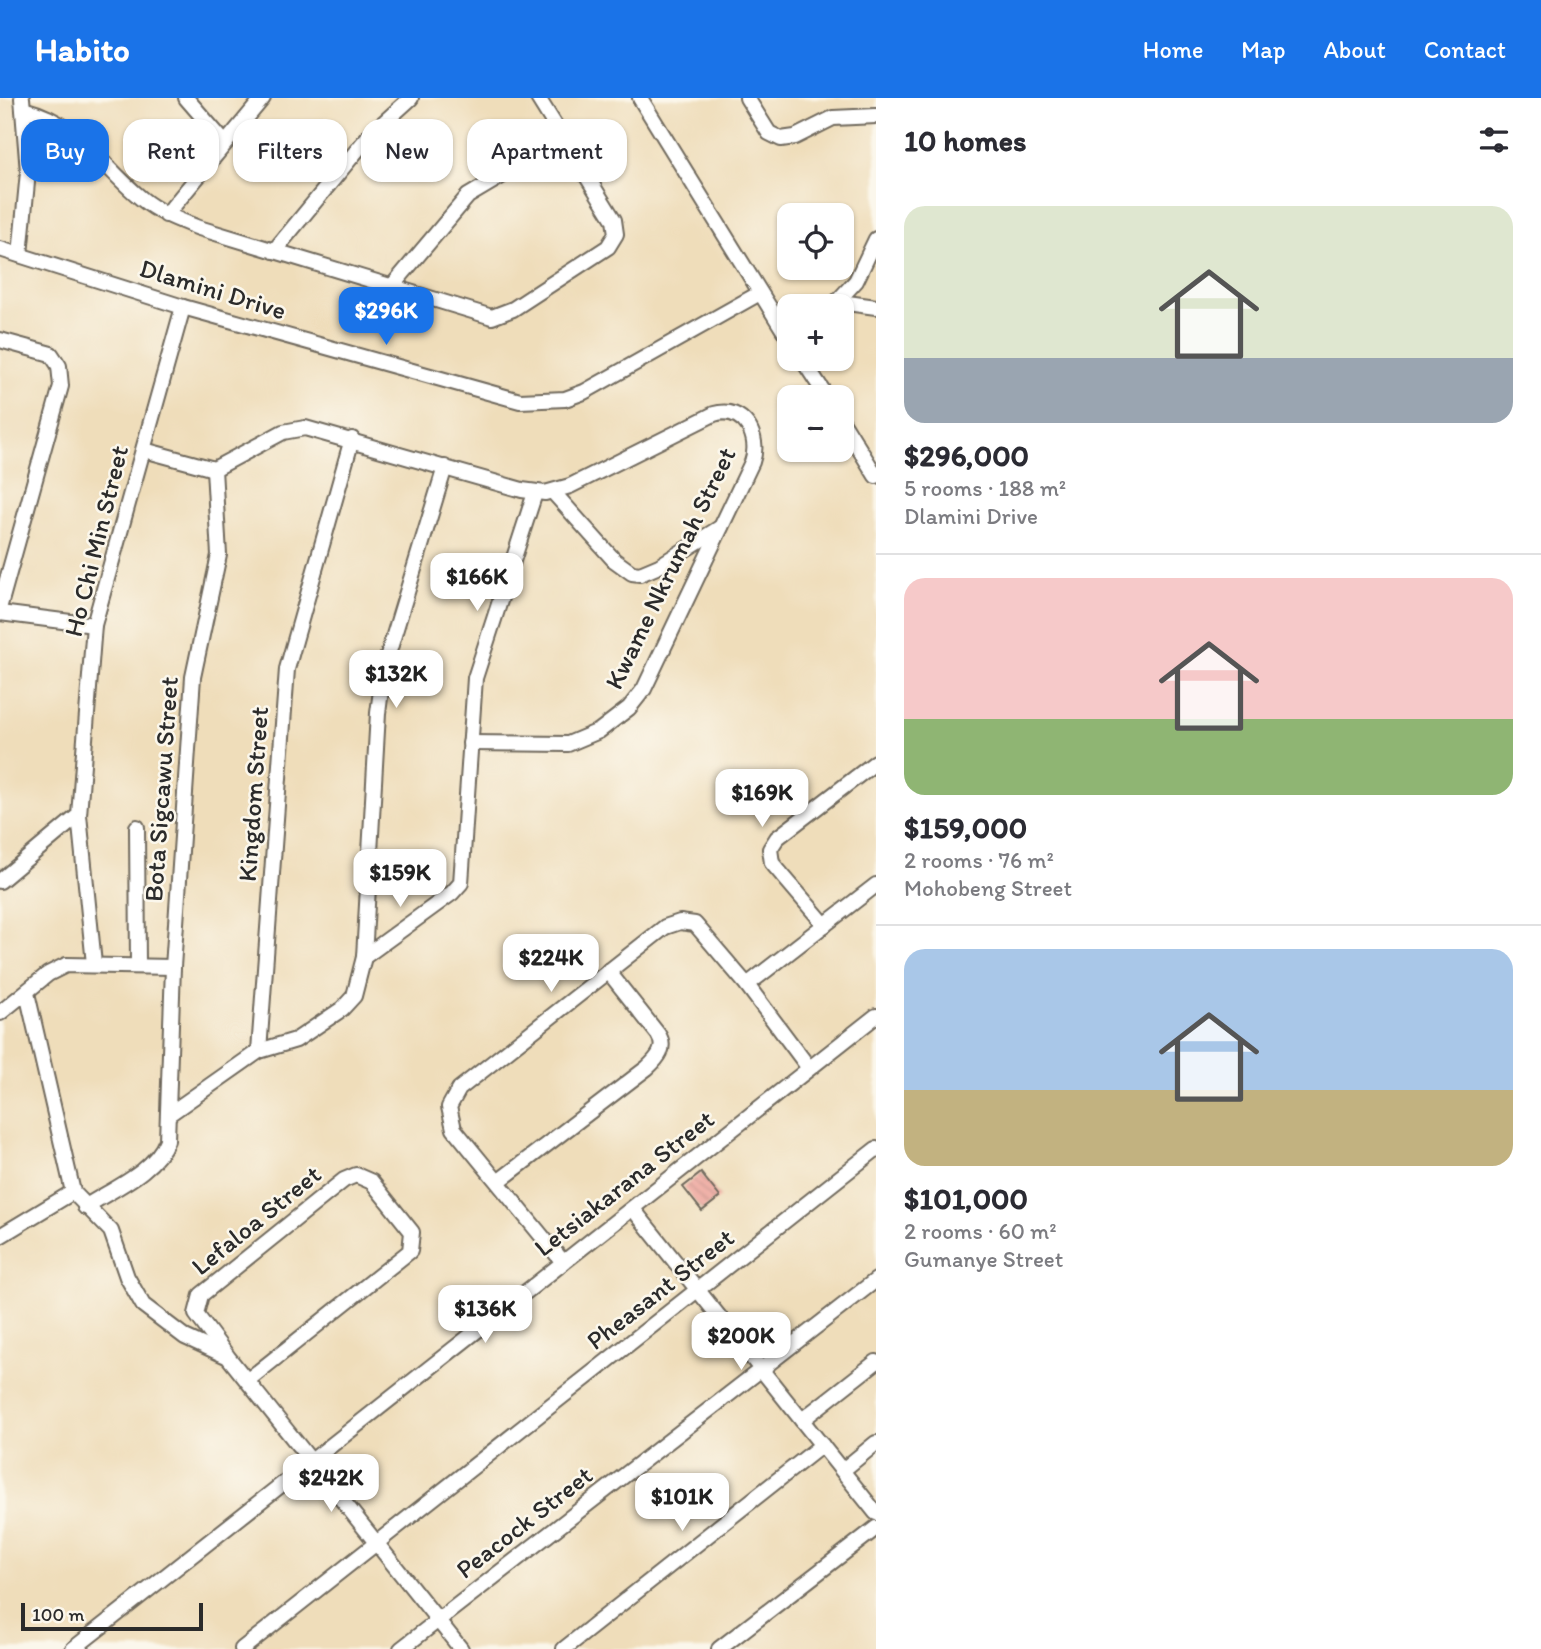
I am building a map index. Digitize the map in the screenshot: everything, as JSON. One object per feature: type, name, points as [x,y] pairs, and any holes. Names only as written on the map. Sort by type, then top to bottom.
[{"type":"street","points":[[186,98],[225,144]]},
{"type":"street","points":[[166,215],[263,98]]},
{"type":"street","points":[[274,251],[375,129],[411,98]]},
{"type":"street","points":[[538,98],[551,119]]},
{"type":"street","points":[[640,98],[777,319]]},
{"type":"street","points":[[747,98],[769,133],[781,139],[795,137],[832,118],[876,116]]},
{"type":"street","points":[[23,103],[80,136],[141,198],[166,215],[487,316],[497,317],[608,247],[616,234],[614,220],[591,182]]},
{"type":"street","points":[[20,255],[28,172],[23,103]]},
{"type":"street","points":[[393,285],[468,196],[492,182]]},
{"type":"street","points":[[844,294],[860,274],[876,240]]},
{"type":"street","name":"Dlamini Drive","points":[[0,249],[183,307],[497,397],[541,401],[565,399],[584,392],[760,293]]},
{"type":"street","points":[[854,305],[876,307]]},
{"type":"street","name":"Ho Chi Min Street","points":[[94,964],[79,815],[94,625],[183,307]]},
{"type":"street","points":[[0,340],[51,354],[61,375],[61,386],[0,605]]},
{"type":"street","name":"Kwame Nkrumah Street","points":[[214,469],[293,428],[309,428],[535,493],[553,492],[715,414],[728,412],[748,425],[754,435],[756,451],[644,689],[629,708],[599,731],[568,744],[470,743]]},
{"type":"street","name":"Kingdom Street","points":[[259,1051],[287,669],[352,439]]},
{"type":"street","points":[[854,440],[876,476]]},
{"type":"street","points":[[144,450],[214,469]]},
{"type":"street","points":[[168,1115],[259,1051],[296,1040],[350,1003],[357,989],[364,957],[377,724],[384,668],[445,467]]},
{"type":"street","name":"Bota Sigcawu Street","points":[[85,1207],[157,1159],[167,1140],[173,967],[193,677],[219,555],[214,469]]},
{"type":"street","points":[[553,492],[614,560],[632,573],[640,574],[659,566],[721,527]]},
{"type":"street","points":[[364,957],[452,893],[461,883],[472,695],[479,662],[535,493]]},
{"type":"street","points":[[0,613],[94,625]]},
{"type":"street","points":[[825,925],[772,863],[770,849],[777,838],[876,762]]},
{"type":"street","points":[[0,881],[79,815]]},
{"type":"street","points":[[136,827],[138,965]]},
{"type":"street","points":[[747,985],[876,885]]},
{"type":"street","points":[[563,1262],[450,1124],[449,1107],[453,1095],[608,971],[666,927],[687,923],[702,929],[809,1068]]},
{"type":"street","points":[[0,1013],[58,968],[94,964],[173,967]]},
{"type":"street","points":[[499,1181],[647,1068],[662,1051],[662,1040],[658,1034],[608,971]]},
{"type":"street","points":[[27,993],[73,1192],[111,1231],[127,1277],[143,1305],[185,1337],[228,1357],[461,1649]]},
{"type":"street","name":"Letsiakarana Street","points":[[73,1649],[809,1068],[874,1023]]},
{"type":"street","name":"Pheasant Street","points":[[242,1649],[876,1149]]},
{"type":"street","name":"Lefaloa Street","points":[[228,1357],[196,1314],[201,1295],[344,1180],[356,1175],[367,1178],[412,1232],[410,1251],[248,1380]]},
{"type":"street","points":[[0,1236],[73,1192]]},
{"type":"street","points":[[633,1209],[876,1513]]},
{"type":"street","name":"Peacock Street","points":[[401,1649],[876,1280]]},
{"type":"street","points":[[802,1420],[876,1362]]},
{"type":"street","points":[[843,1470],[876,1443]]},
{"type":"street","points":[[564,1649],[822,1445]]},
{"type":"street","points":[[719,1649],[876,1528]]},
{"type":"building","points":[[701,1173],[720,1197],[702,1211],[683,1187]]}]
